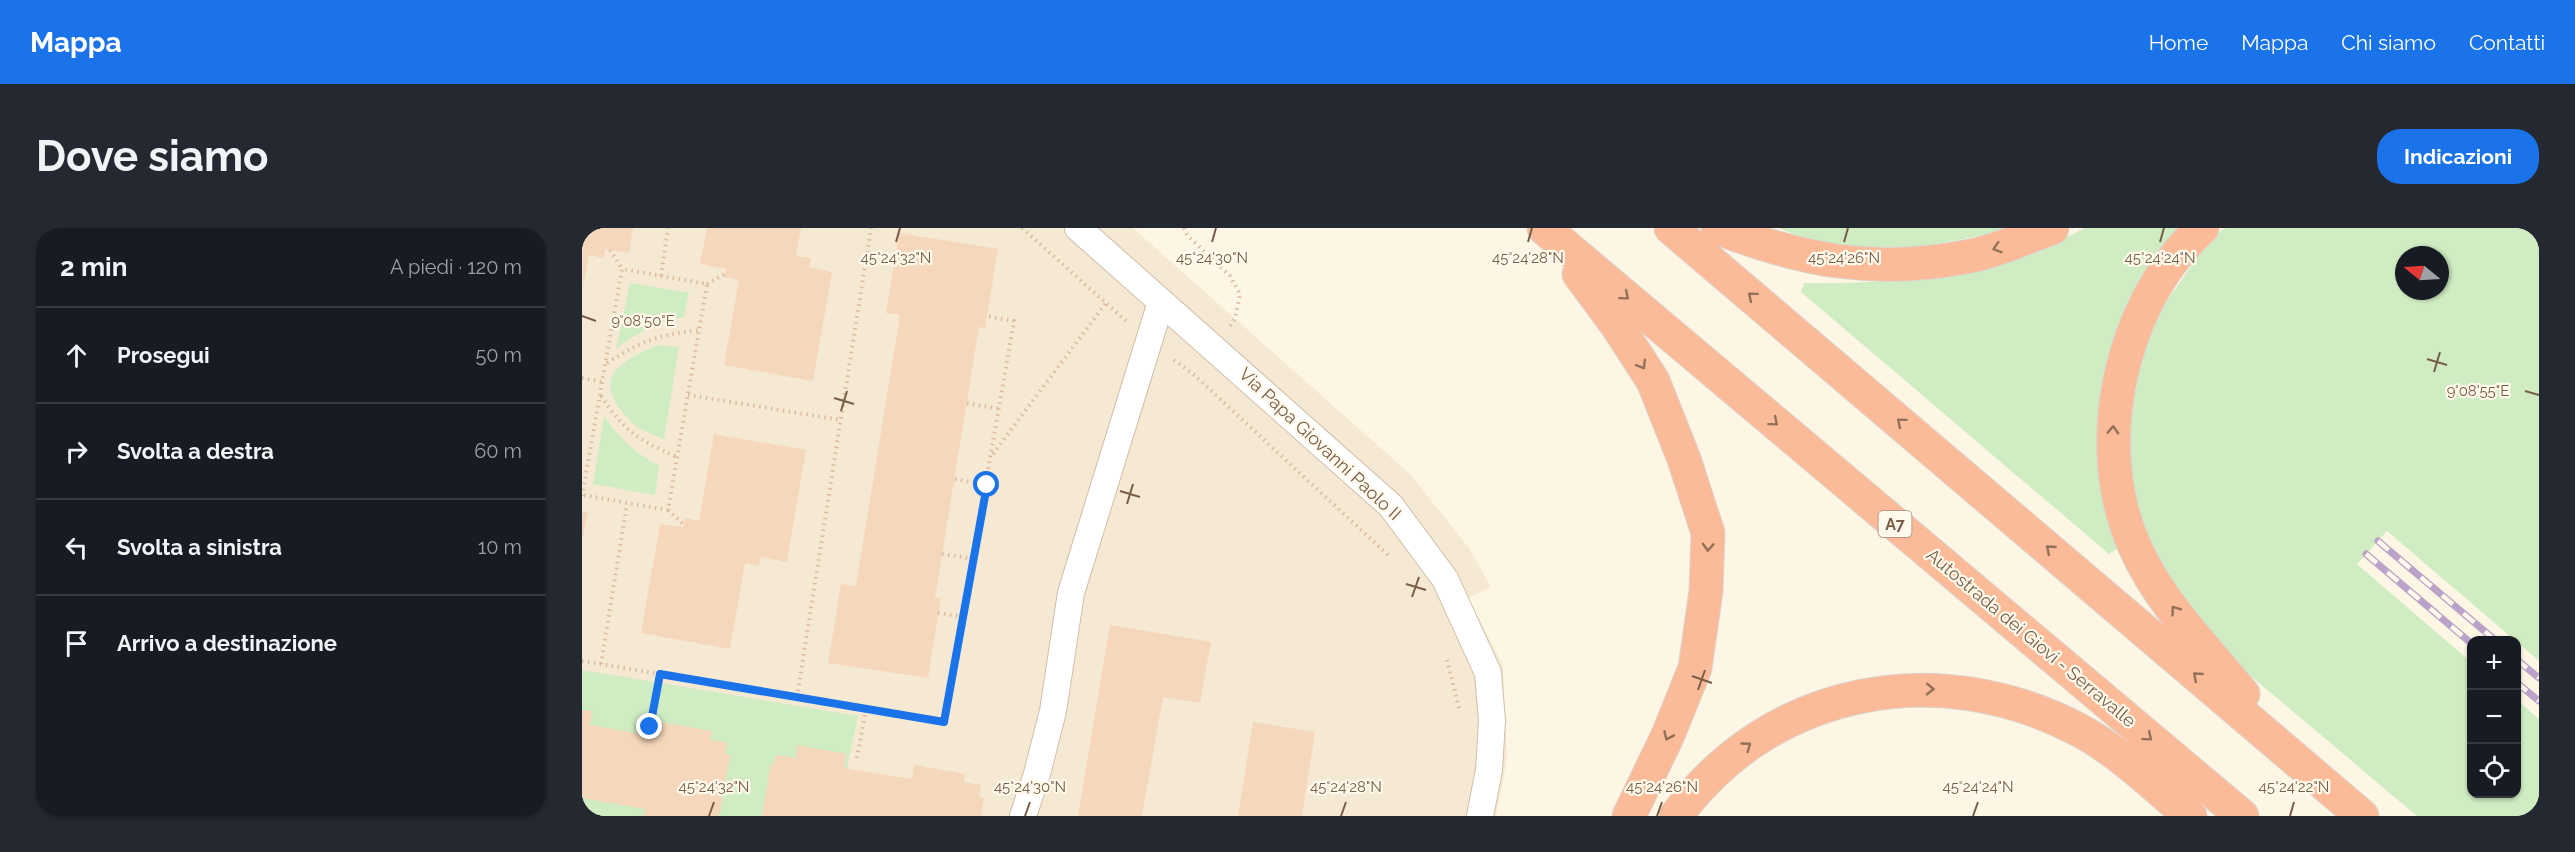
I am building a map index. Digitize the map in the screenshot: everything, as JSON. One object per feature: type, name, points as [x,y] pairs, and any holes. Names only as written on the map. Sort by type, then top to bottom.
[{"type":"highway","points":[[1671,228],[2362,816]]},
{"type":"highway","points":[[1718,228],[1786,252],[1829,262],[1878,265],[1919,264],[1967,257],[2052,228]]},
{"type":"highway","points":[[2202,228],[2187,242],[2164,274],[2140,320],[2121,372],[2114,409],[2112,451],[2119,498],[2134,547],[2158,587],[2184,623],[2306,769]]},
{"type":"highway","points":[[1546,230],[1618,327],[1653,381],[1684,459],[1708,533],[1706,591],[1695,668],[1668,735],[1629,816]]},
{"type":"highway","name":"Autostrada dei Giovi - Serravalle","points":[[1546,230],[2242,816]]},
{"type":"highway","points":[[1676,816],[1720,769],[1747,747],[1786,722],[1816,709],[1858,696],[1923,689],[1989,696],[2031,708],[2061,721],[2107,747],[2190,816]]},
{"type":"street","name":"Via Papa Giovanni Paolo II","points":[[1078,228],[1391,506],[1445,579],[1488,673],[1492,721],[1489,770],[1480,816]]},
{"type":"street","points":[[1023,816],[1037,774],[1053,711],[1071,593],[1161,302]]},
{"type":"path","points":[[661,276],[668,228]]},
{"type":"path","points":[[797,697],[871,228]]},
{"type":"path","points":[[1022,228],[1148,340],[1192,373],[1392,559]]},
{"type":"path","points":[[1184,228],[1187,235],[1230,276],[1240,294],[1235,319],[1192,373]]},
{"type":"path","points":[[610,250],[622,269],[582,496],[668,510],[683,524]]},
{"type":"path","points":[[622,269],[707,284],[725,274]]},
{"type":"path","points":[[668,510],[707,284]]},
{"type":"path","points":[[993,454],[1106,303]]},
{"type":"path","points":[[582,661],[944,722],[993,454],[1014,321],[986,316]]},
{"type":"path","points":[[606,363],[640,342],[663,334],[699,330]]},
{"type":"path","points":[[582,378],[603,382]]},
{"type":"path","points":[[601,395],[617,419],[638,440],[677,457]]},
{"type":"path","points":[[688,395],[841,420]]},
{"type":"path","points":[[967,403],[1000,409]]},
{"type":"path","points":[[955,479],[987,485]]},
{"type":"path","points":[[601,664],[627,504]]},
{"type":"path","points":[[942,554],[974,559]]},
{"type":"path","points":[[938,613],[963,617]]},
{"type":"path","points":[[1443,649],[1460,711]]},
{"type":"path","points":[[650,727],[660,674]]},
{"type":"path","points":[[857,758],[866,709]]},
{"type":"shaded area","points":[[582,228],[1133,228],[1410,474],[1469,548],[1491,587],[1468,598],[1503,665],[1507,759],[1496,816],[582,816]]},
{"type":"green space","points":[[1779,228],[2010,228],[1924,245],[1864,248],[1834,245]]},
{"type":"green space","points":[[2085,228],[2181,228],[2128,314],[2120,547],[2109,554],[1801,292],[1804,283],[1876,282],[1984,266],[2019,256]]},
{"type":"green space","points":[[2225,228],[2539,228],[2539,661],[2521,646],[2521,636],[2510,636],[2387,531],[2357,564],[2467,659],[2467,798],[2521,798],[2521,703],[2539,719],[2539,816],[2417,816],[2252,677],[2207,633],[2177,598],[2137,518],[2126,430],[2141,355],[2162,308],[2210,239]]},
{"type":"green space","points":[[630,283],[689,293],[684,317],[648,328],[616,349]]},
{"type":"green space","points":[[657,345],[679,347],[664,439],[633,423],[616,403],[610,387],[614,373],[623,364]]},
{"type":"green space","points":[[604,416],[628,444],[659,466],[655,495],[593,484]]},
{"type":"green space","points":[[582,670],[858,716],[847,768],[844,768],[846,754],[798,746],[796,758],[776,755],[774,764],[771,763],[762,816],[582,816]]},
{"type":"building","points":[[582,228],[633,228],[629,253],[605,249],[604,258],[589,255],[583,289]]},
{"type":"building","points":[[707,228],[801,228],[796,256],[811,258],[809,267],[832,272],[813,381],[724,365],[739,280],[724,277],[726,269],[700,264]]},
{"type":"building","points":[[899,233],[998,249],[985,328],[979,327],[935,598],[941,598],[928,678],[828,663],[841,584],[856,586],[900,315],[886,313]]},
{"type":"building","points":[[714,434],[806,450],[787,562],[761,557],[759,566],[745,563],[730,649],[641,633],[660,524],[683,527],[685,518],[699,521]]},
{"type":"building","points":[[582,511],[588,512],[583,537],[582,537]]},
{"type":"building","points":[[1110,625],[1211,642],[1200,703],[1163,697],[1142,816],[1078,816]]},
{"type":"building","points":[[582,710],[593,711],[590,725],[658,737],[660,722],[712,731],[710,740],[727,742],[725,754],[730,755],[720,814],[717,816],[644,816],[645,809],[582,798]]},
{"type":"building","points":[[1253,722],[1315,732],[1302,816],[1238,816]]},
{"type":"building","points":[[797,745],[846,754],[844,768],[912,779],[914,765],[965,774],[964,782],[981,785],[979,797],[984,798],[981,816],[762,816],[771,763],[774,764],[776,755],[796,758]]},
{"type":"railway","points":[[2378,541],[2490,636]]},
{"type":"railway","points":[[2366,554],[2467,640]]},
{"type":"railway","points":[[2521,663],[2539,678]]},
{"type":"railway","points":[[2521,686],[2539,701]]},
{"type":"route","points":[[650,727],[660,674],[944,722],[987,485]]}]
